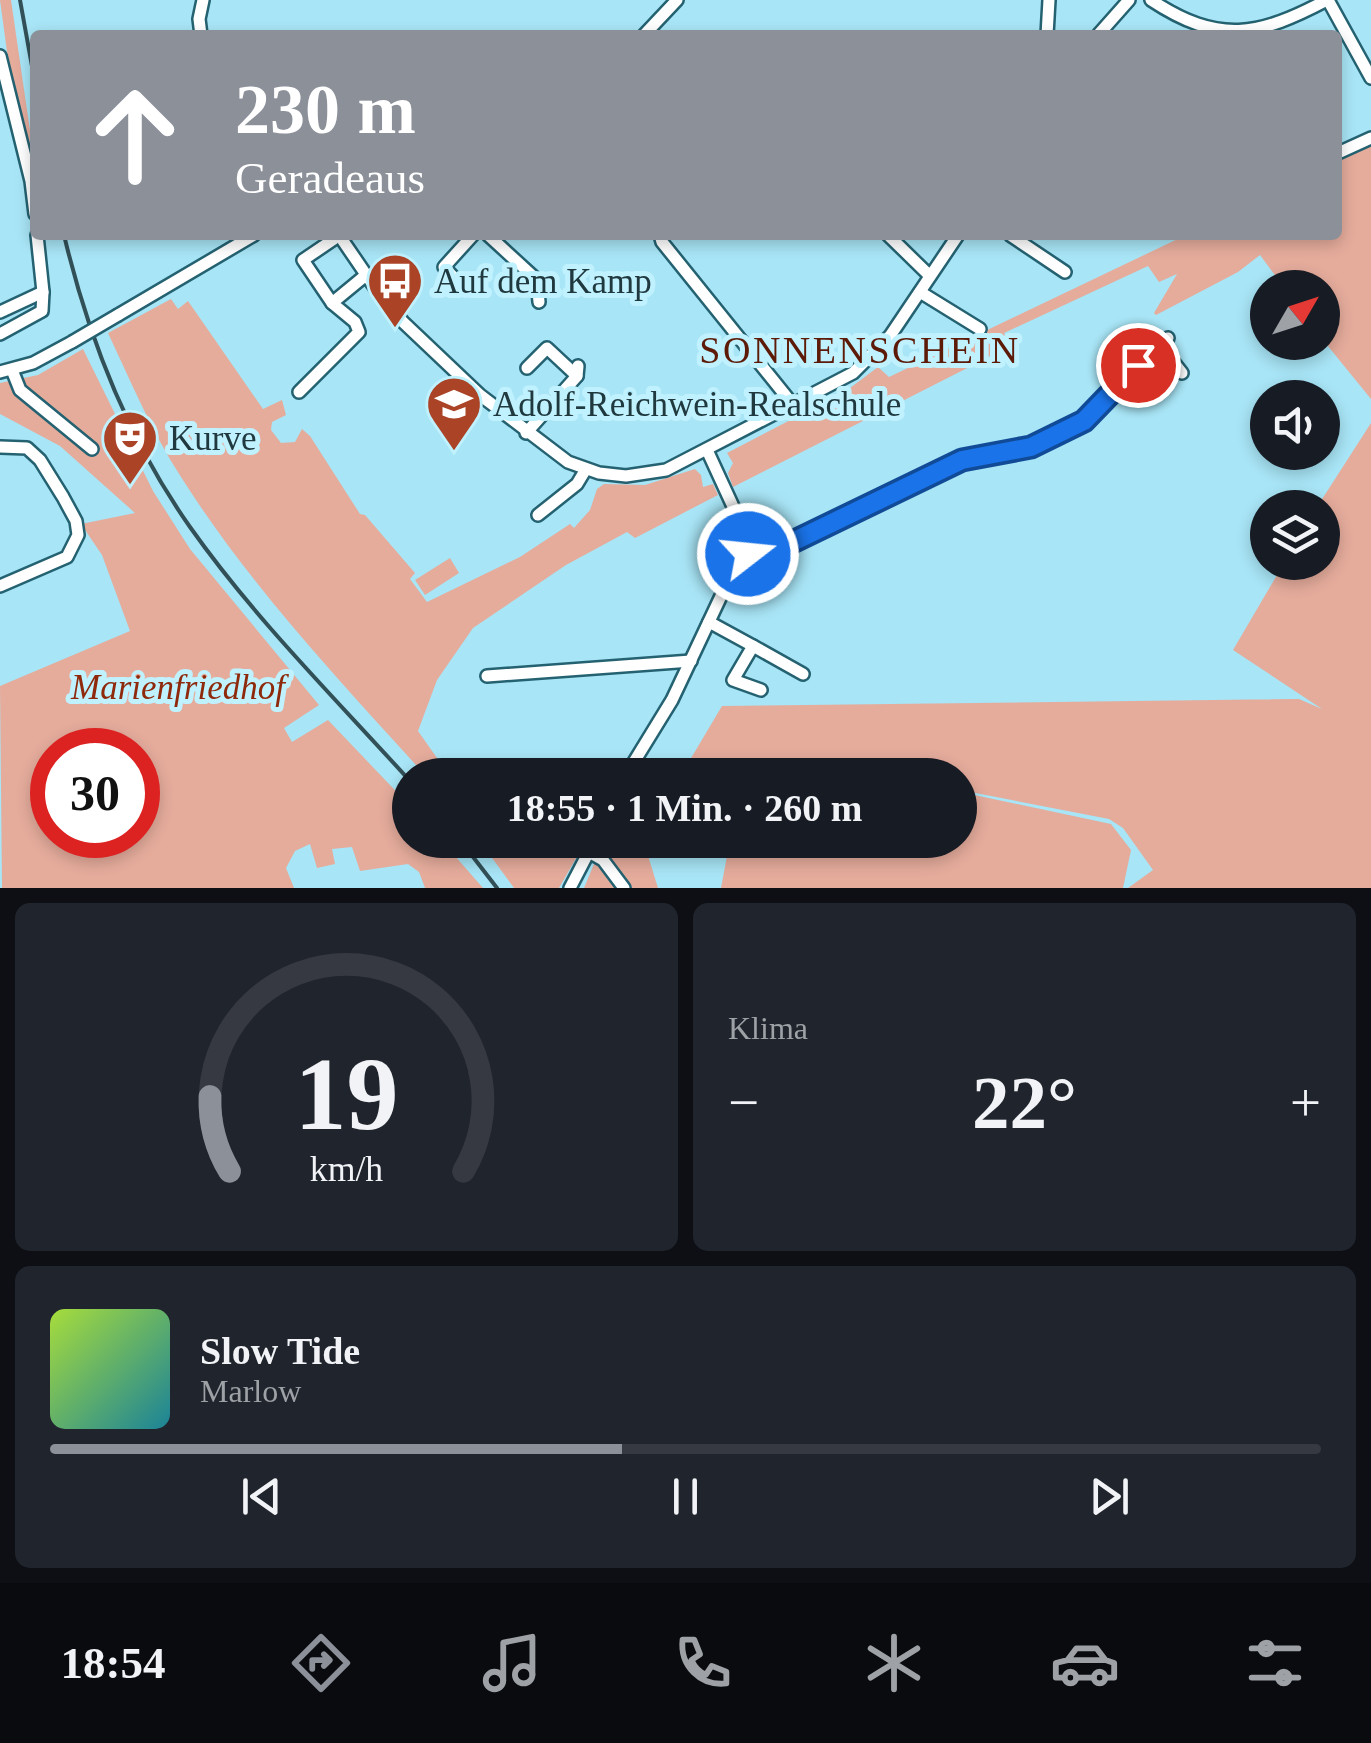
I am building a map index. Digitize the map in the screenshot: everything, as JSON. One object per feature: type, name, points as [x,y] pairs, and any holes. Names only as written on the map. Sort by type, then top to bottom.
[{"type":"street","points":[[200,30],[203,0]]},
{"type":"street","points":[[649,30],[677,0]]},
{"type":"street","points":[[1048,30],[1049,0]]},
{"type":"street","points":[[1102,30],[1129,0]]},
{"type":"street","points":[[1150,0],[1188,21],[1222,30]]},
{"type":"street","points":[[1287,29],[1328,0],[1371,78]]},
{"type":"street","points":[[0,56],[30,177]]},
{"type":"street","points":[[1342,151],[1371,138]]},
{"type":"street","points":[[0,334],[42,311],[44,292],[38,240]]},
{"type":"street","points":[[92,449],[20,390],[6,372],[72,342],[245,240]]},
{"type":"street","points":[[299,392],[359,332],[303,260],[332,240]]},
{"type":"street","points":[[338,240],[435,356],[526,432],[550,451],[586,469],[626,476],[650,474],[707,450],[830,388],[866,363],[884,344],[955,240]]},
{"type":"street","points":[[456,280],[444,267],[469,240]]},
{"type":"street","points":[[493,240],[537,280],[539,302]]},
{"type":"street","points":[[661,240],[794,406]]},
{"type":"street","points":[[893,240],[930,276]]},
{"type":"street","points":[[1017,240],[1065,272]]},
{"type":"street","points":[[332,302],[366,275]]},
{"type":"street","points":[[0,312],[44,292]]},
{"type":"street","points":[[920,292],[980,329]]},
{"type":"street","points":[[636,758],[672,700],[730,577],[748,554],[776,550],[962,460],[1031,447],[1084,421],[1164,342],[1182,373]]},
{"type":"street","points":[[526,432],[577,371],[547,348],[528,368]]},
{"type":"street","points":[[0,447],[27,448],[40,460],[76,522],[78,535],[68,558],[0,586]]},
{"type":"street","points":[[707,450],[742,526],[748,554]]},
{"type":"street","points":[[538,514],[577,484],[586,469]]},
{"type":"street","points":[[709,622],[803,674]]},
{"type":"street","points":[[753,646],[733,680],[761,690]]},
{"type":"street","points":[[487,676],[691,661]]},
{"type":"street","points":[[570,888],[586,858]]},
{"type":"street","points":[[601,858],[624,888]]},
{"type":"green space","points":[[0,0],[11,0],[30,145],[8,59]]},
{"type":"green space","points":[[1371,141],[1371,399],[1339,360],[1340,270],[1271,270],[1260,255],[1238,272],[1156,315],[1177,274],[1159,282],[1148,266],[1004,333],[1008,343],[987,358],[733,487],[728,473],[733,463],[727,453],[846,391],[878,367],[889,377],[1176,240],[1342,240],[1342,154]]},
{"type":"green space","points":[[171,299],[178,309],[188,301],[263,409],[282,400],[286,415],[272,422],[271,430],[281,443],[295,442],[302,429],[310,436],[360,514],[415,573],[410,579],[427,602],[520,557],[570,524],[574,528],[590,510],[597,489],[604,484],[645,485],[695,469],[701,475],[703,487],[713,484],[718,495],[635,538],[627,532],[566,565],[473,628],[437,680],[418,731],[437,758],[410,758],[266,594],[208,517],[161,442],[108,333]]},
{"type":"green space","name":"Marienfriedhof","points":[[83,349],[153,491],[190,549],[319,705],[284,728],[292,742],[328,720],[392,787],[392,858],[457,858],[483,888],[425,888],[419,872],[408,864],[360,871],[352,847],[332,849],[335,864],[317,868],[310,844],[295,851],[286,868],[294,888],[2,888],[0,686],[130,631],[102,555],[81,524],[135,513],[60,446],[0,414],[0,383],[38,375]]},
{"type":"green space","points":[[1371,423],[1371,888],[1128,888],[1153,870],[1123,828],[1109,819],[977,793],[977,758],[691,758],[722,706],[1299,699],[1322,709],[1233,650],[1274,580],[1340,580],[1340,490],[1328,490]]},
{"type":"green space","points":[[450,558],[459,573],[425,595],[415,580]]},
{"type":"green space","points":[[977,796],[1111,824],[1131,850],[1123,888],[721,888],[727,858],[977,858]]},
{"type":"green space","points":[[492,858],[576,858],[559,888],[514,888]]},
{"type":"green space","points":[[596,858],[649,858],[658,888],[584,888]]},
{"type":"railway","points":[[20,0],[30,55]]},
{"type":"railway","points":[[65,240],[113,387],[168,493],[241,594],[392,761]]},
{"type":"railway","points":[[474,858],[497,888]]},
{"type":"place","name":"Auf dem Kamp","points":[[395,330]]},
{"type":"place","name":"Adolf-Reichwein-Realschule","points":[[454,453]]},
{"type":"place","name":"Kurve","points":[[130,487]]},
{"type":"district","name":"SONNENSCHEIN","points":[[860,350]]},
{"type":"route","points":[[748,554],[776,550],[962,460],[1031,447],[1084,421],[1138,365]]}]
